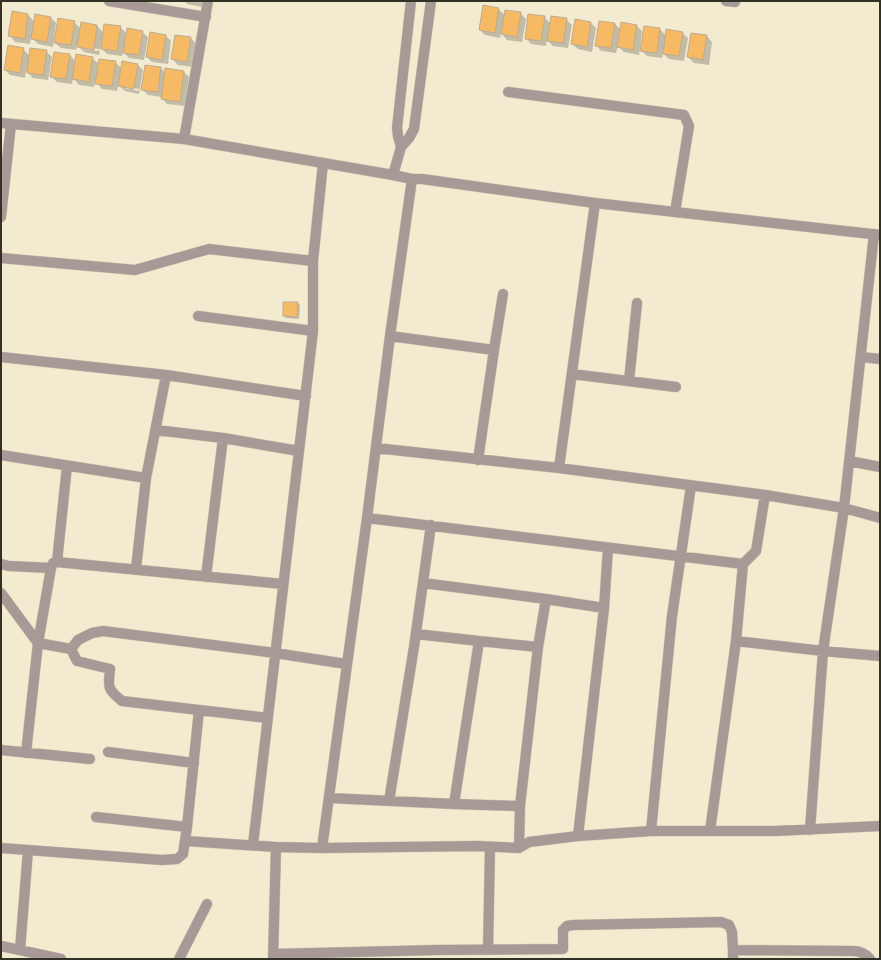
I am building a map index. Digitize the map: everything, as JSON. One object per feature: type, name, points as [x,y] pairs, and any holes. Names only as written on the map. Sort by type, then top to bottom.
[{"type":"street","points":[[109,1],[206,17]]},
{"type":"street","points":[[184,139],[208,1]]},
{"type":"street","points":[[401,146],[397,128],[412,1]]},
{"type":"street","points":[[393,175],[401,146],[409,138],[414,129],[431,1]]},
{"type":"street","points":[[508,92],[684,115],[689,126],[675,212]]},
{"type":"street","points":[[1,217],[6,123],[184,139],[412,179],[422,179],[595,203],[877,234],[844,508],[823,651],[810,830]]},
{"type":"street","points":[[252,846],[314,330],[313,261],[323,163]]},
{"type":"street","points":[[322,848],[412,179]]},
{"type":"street","points":[[559,468],[595,203]]},
{"type":"street","points":[[1,258],[135,270],[209,249],[313,261]]},
{"type":"street","points":[[478,460],[503,294]]},
{"type":"street","points":[[629,381],[637,302]]},
{"type":"street","points":[[198,316],[314,330]]},
{"type":"street","points":[[390,336],[494,350]]},
{"type":"street","points":[[1,357],[166,375],[306,396]]},
{"type":"street","points":[[861,357],[880,359]]},
{"type":"street","points":[[572,374],[676,387]]},
{"type":"street","points":[[136,569],[146,478],[166,375]]},
{"type":"street","points":[[156,430],[223,438],[299,451]]},
{"type":"street","points":[[206,577],[223,438]]},
{"type":"street","points":[[376,448],[559,468],[765,495],[844,508],[880,518]]},
{"type":"street","points":[[1,455],[146,478]]},
{"type":"street","points":[[849,461],[880,467]]},
{"type":"street","points":[[26,752],[38,643],[54,565],[67,466]]},
{"type":"street","points":[[651,831],[672,616],[691,486]]},
{"type":"street","points":[[710,831],[736,641],[743,564],[756,551],[765,495]]},
{"type":"street","points":[[367,518],[743,564]]},
{"type":"street","points":[[389,801],[416,634],[431,525]]},
{"type":"street","points":[[578,836],[604,608],[608,548]]},
{"type":"street","points":[[1,564],[9,566],[54,565],[136,569],[283,584]]},
{"type":"street","points":[[423,583],[604,608]]},
{"type":"street","points":[[1,593],[38,643],[71,649]]},
{"type":"street","points":[[519,848],[520,806],[538,647],[546,599]]},
{"type":"street","points":[[71,649],[78,640],[92,633],[102,631],[275,653],[346,664]]},
{"type":"street","points":[[416,634],[538,647]]},
{"type":"street","points":[[454,804],[479,641]]},
{"type":"street","points":[[736,641],[880,656]]},
{"type":"street","points":[[71,649],[77,661],[110,669],[108,686],[112,693],[122,701],[268,718]]},
{"type":"street","points":[[1,848],[162,860],[177,859],[183,854],[186,841],[199,710]]},
{"type":"street","points":[[1,750],[90,759]]},
{"type":"street","points":[[108,752],[194,763]]},
{"type":"street","points":[[329,798],[520,806]]},
{"type":"street","points":[[96,816],[188,827]]},
{"type":"street","points":[[186,841],[252,846],[322,848],[519,848],[529,842],[578,836],[651,831],[775,831],[880,826]]},
{"type":"street","points":[[276,847],[273,957],[438,954],[488,950],[562,954],[563,930],[567,926],[721,922],[728,925],[732,932],[733,954],[861,951],[870,959]]},
{"type":"street","points":[[488,950],[490,847]]},
{"type":"street","points":[[20,950],[28,850]]},
{"type":"street","points":[[179,959],[207,904]]},
{"type":"street","points":[[1,946],[60,959]]},
{"type":"building","points":[[483,5],[499,8],[495,33],[479,30]]},
{"type":"building","points":[[505,10],[521,12],[517,37],[501,34]]},
{"type":"building","points":[[12,11],[28,14],[25,39],[8,36]]},
{"type":"building","points":[[35,14],[51,17],[47,42],[31,39]]},
{"type":"building","points":[[528,14],[545,16],[541,41],[525,39]]},
{"type":"building","points":[[551,16],[567,18],[563,43],[547,41]]},
{"type":"building","points":[[58,18],[75,21],[71,45],[54,43]]},
{"type":"building","points":[[575,19],[591,22],[587,47],[571,44]]},
{"type":"building","points":[[599,21],[615,23],[611,48],[595,46]]},
{"type":"building","points":[[81,22],[97,25],[94,50],[77,47]]},
{"type":"building","points":[[621,22],[637,25],[633,50],[617,47]]},
{"type":"building","points":[[104,24],[121,26],[117,51],[101,49]]},
{"type":"building","points":[[644,26],[660,28],[657,53],[640,51]]},
{"type":"building","points":[[127,28],[143,31],[139,55],[123,53]]},
{"type":"building","points":[[666,29],[683,32],[679,56],[663,54]]},
{"type":"building","points":[[150,32],[166,35],[162,60],[146,57]]},
{"type":"building","points":[[691,33],[707,35],[703,60],[687,57]]},
{"type":"building","points":[[175,35],[191,37],[187,62],[171,59]]},
{"type":"building","points":[[8,45],[24,48],[20,73],[4,70]]},
{"type":"building","points":[[30,48],[47,50],[43,75],[27,73]]},
{"type":"building","points":[[54,52],[70,54],[66,79],[50,77]]},
{"type":"building","points":[[76,54],[93,57],[89,82],[72,79]]},
{"type":"building","points":[[99,59],[116,61],[112,86],[95,84]]},
{"type":"building","points":[[122,61],[138,64],[134,89],[118,86]]},
{"type":"building","points":[[145,65],[161,67],[158,92],[141,90]]},
{"type":"building","points":[[165,68],[184,71],[180,102],[161,99]]},
{"type":"building","points":[[283,302],[298,302],[297,317],[283,316]]}]
